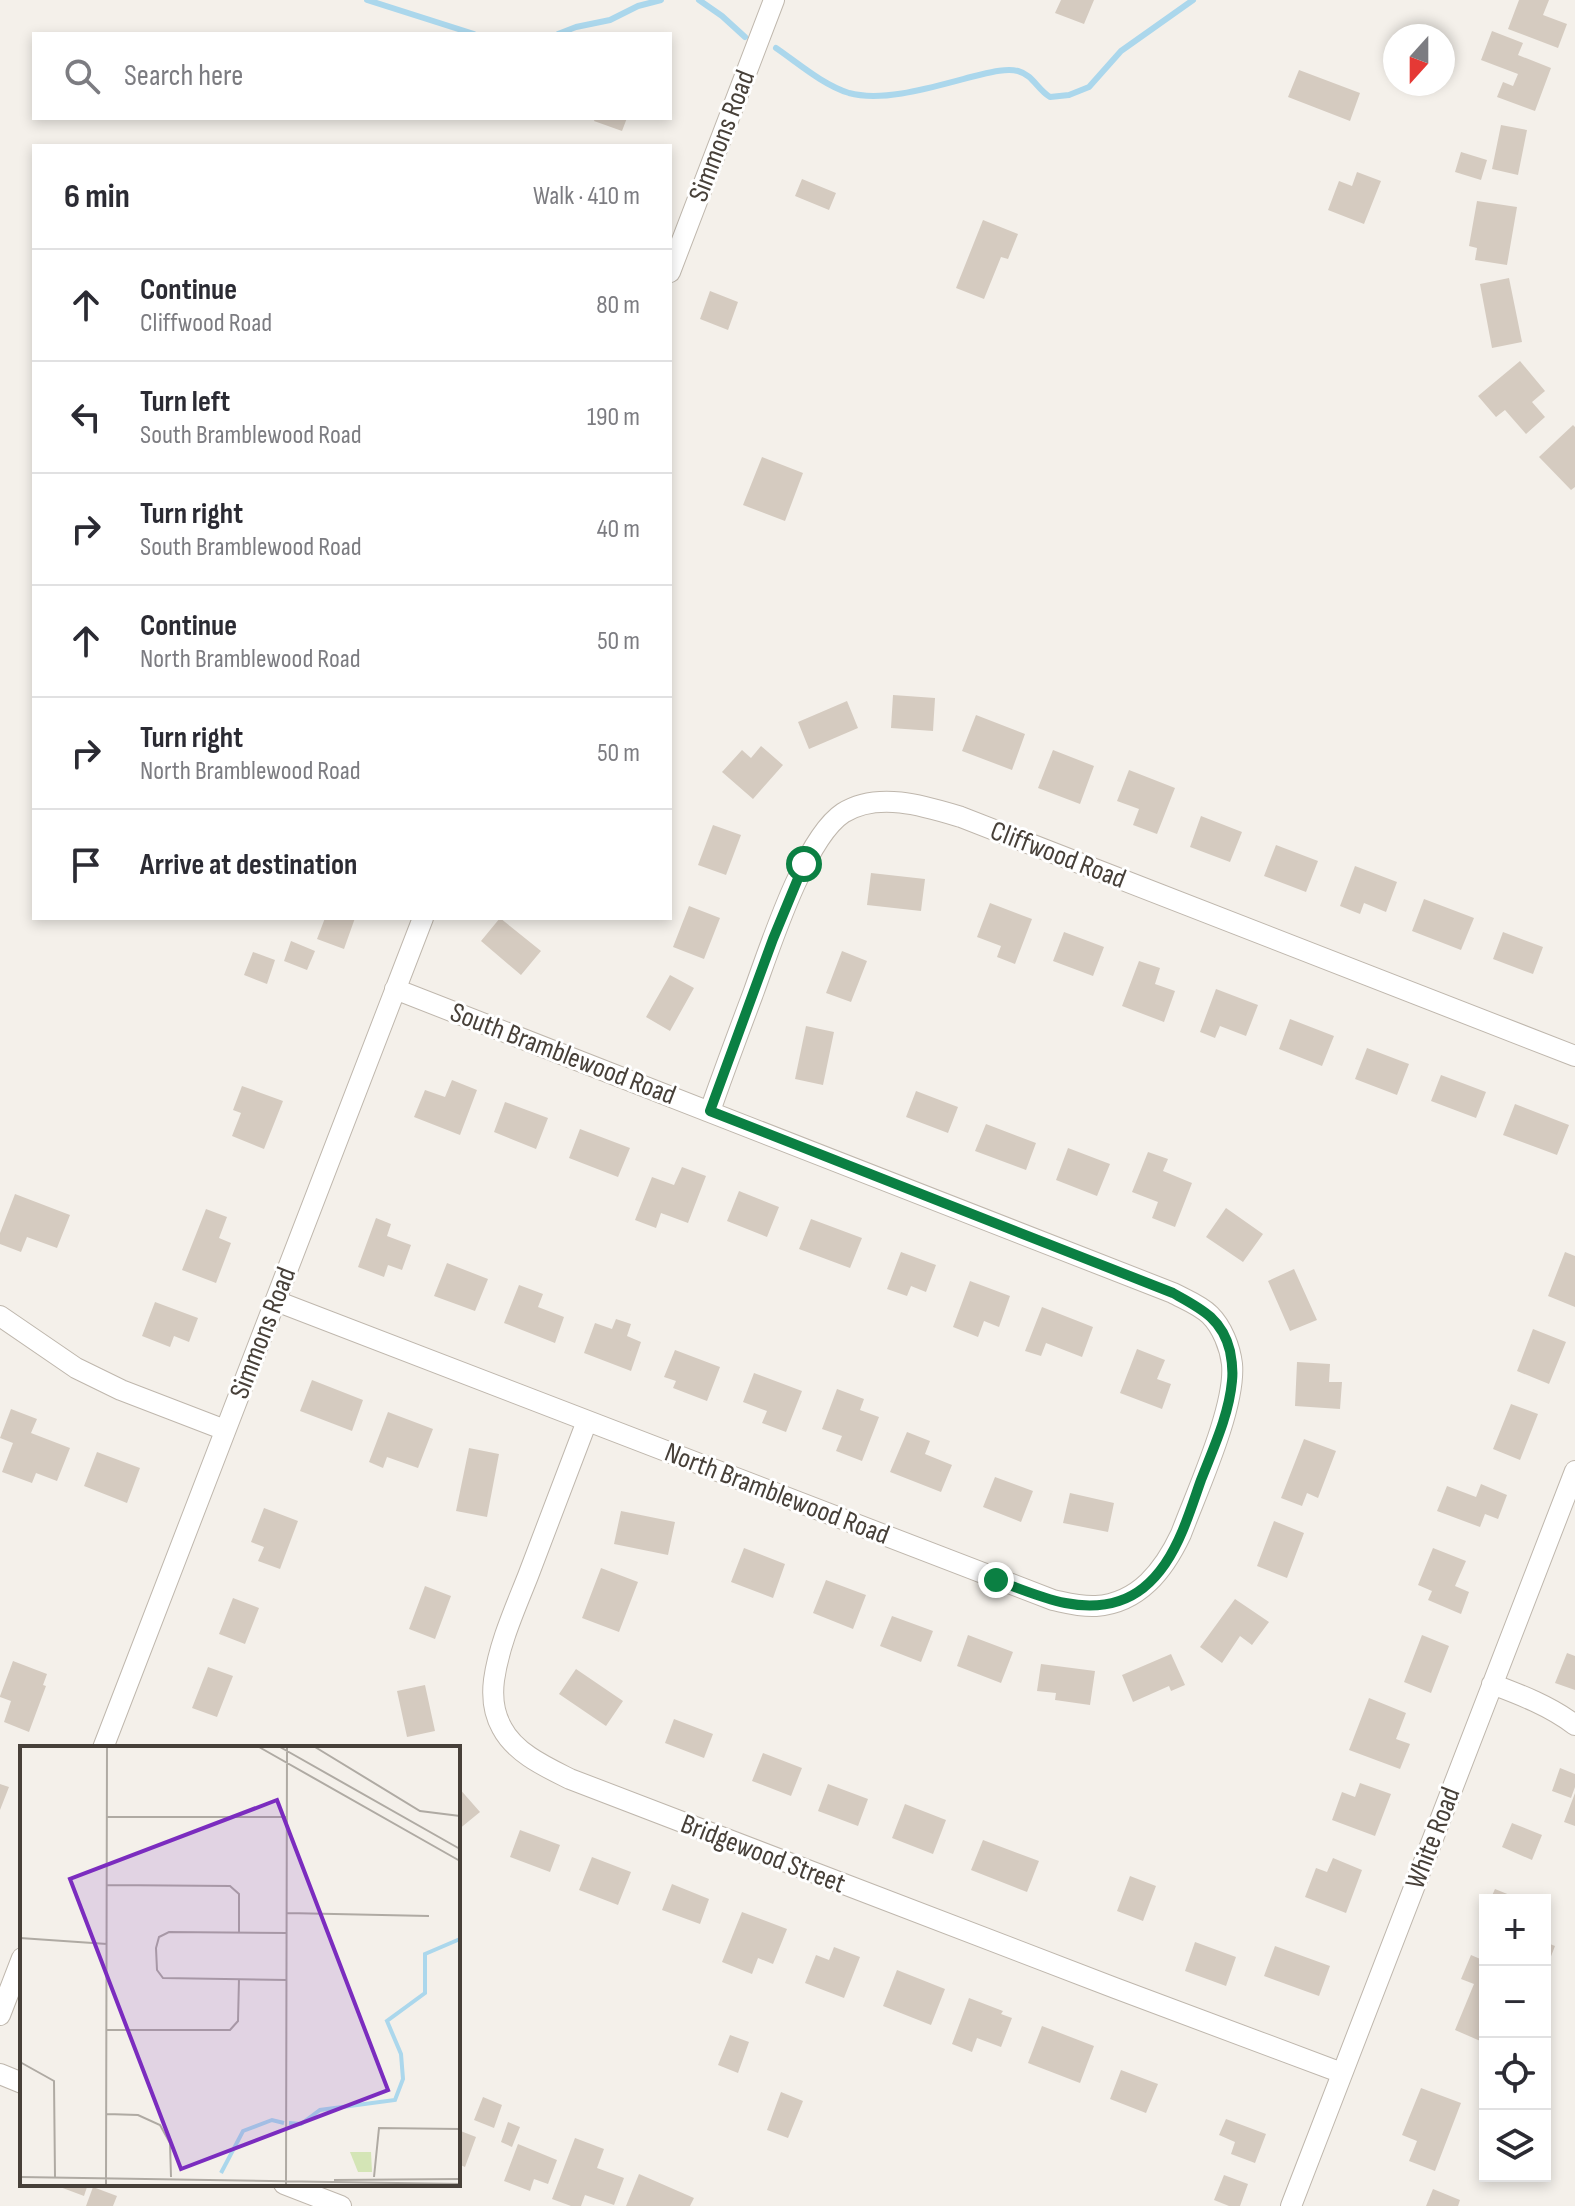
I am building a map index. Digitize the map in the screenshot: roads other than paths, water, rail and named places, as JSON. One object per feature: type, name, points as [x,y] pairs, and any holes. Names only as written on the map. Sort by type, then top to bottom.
[{"type":"street","name":"Simmons Road","points":[[672,267],[774,0]]},
{"type":"street","name":"Cliffwood Road","points":[[710,1111],[804,864],[821,836],[844,813],[884,802],[931,808],[961,817],[1575,1056]]},
{"type":"street","name":"Simmons Road","points":[[104,1746],[422,920]]},
{"type":"street","name":"South Bramblewood Road","points":[[395,989],[1173,1293],[1209,1313],[1224,1335],[1232,1365],[1229,1397],[1209,1459]]},
{"type":"street","name":"North Bramblewood Road","points":[[276,1301],[996,1580],[1053,1600],[1083,1606],[1120,1601],[1146,1586],[1157,1575],[1181,1534],[1209,1459]]},
{"type":"street","points":[[0,1316],[76,1368],[110,1385],[225,1430]]},
{"type":"street","name":"Bridgewood Street","points":[[587,1421],[501,1649],[494,1680],[493,1696],[502,1729],[528,1755],[570,1779],[1342,2073]]},
{"type":"street","name":"White Road","points":[[1291,2206],[1575,1471]]},
{"type":"street","points":[[1492,1684],[1524,1696],[1575,1725]]},
{"type":"street","points":[[0,2015],[20,1963]]},
{"type":"street","points":[[0,2074],[20,2082]]},
{"type":"street","points":[[289,2186],[341,2206]]},
{"type":"waterway","points":[[367,0],[468,32]]},
{"type":"waterway","points":[[563,32],[610,20],[638,6],[661,0]]},
{"type":"waterway","points":[[699,0],[745,37]]},
{"type":"waterway","points":[[776,48],[830,85],[863,96],[912,92],[1008,70],[1028,76],[1050,97],[1069,95],[1089,87],[1121,51],[1193,0]]}]
